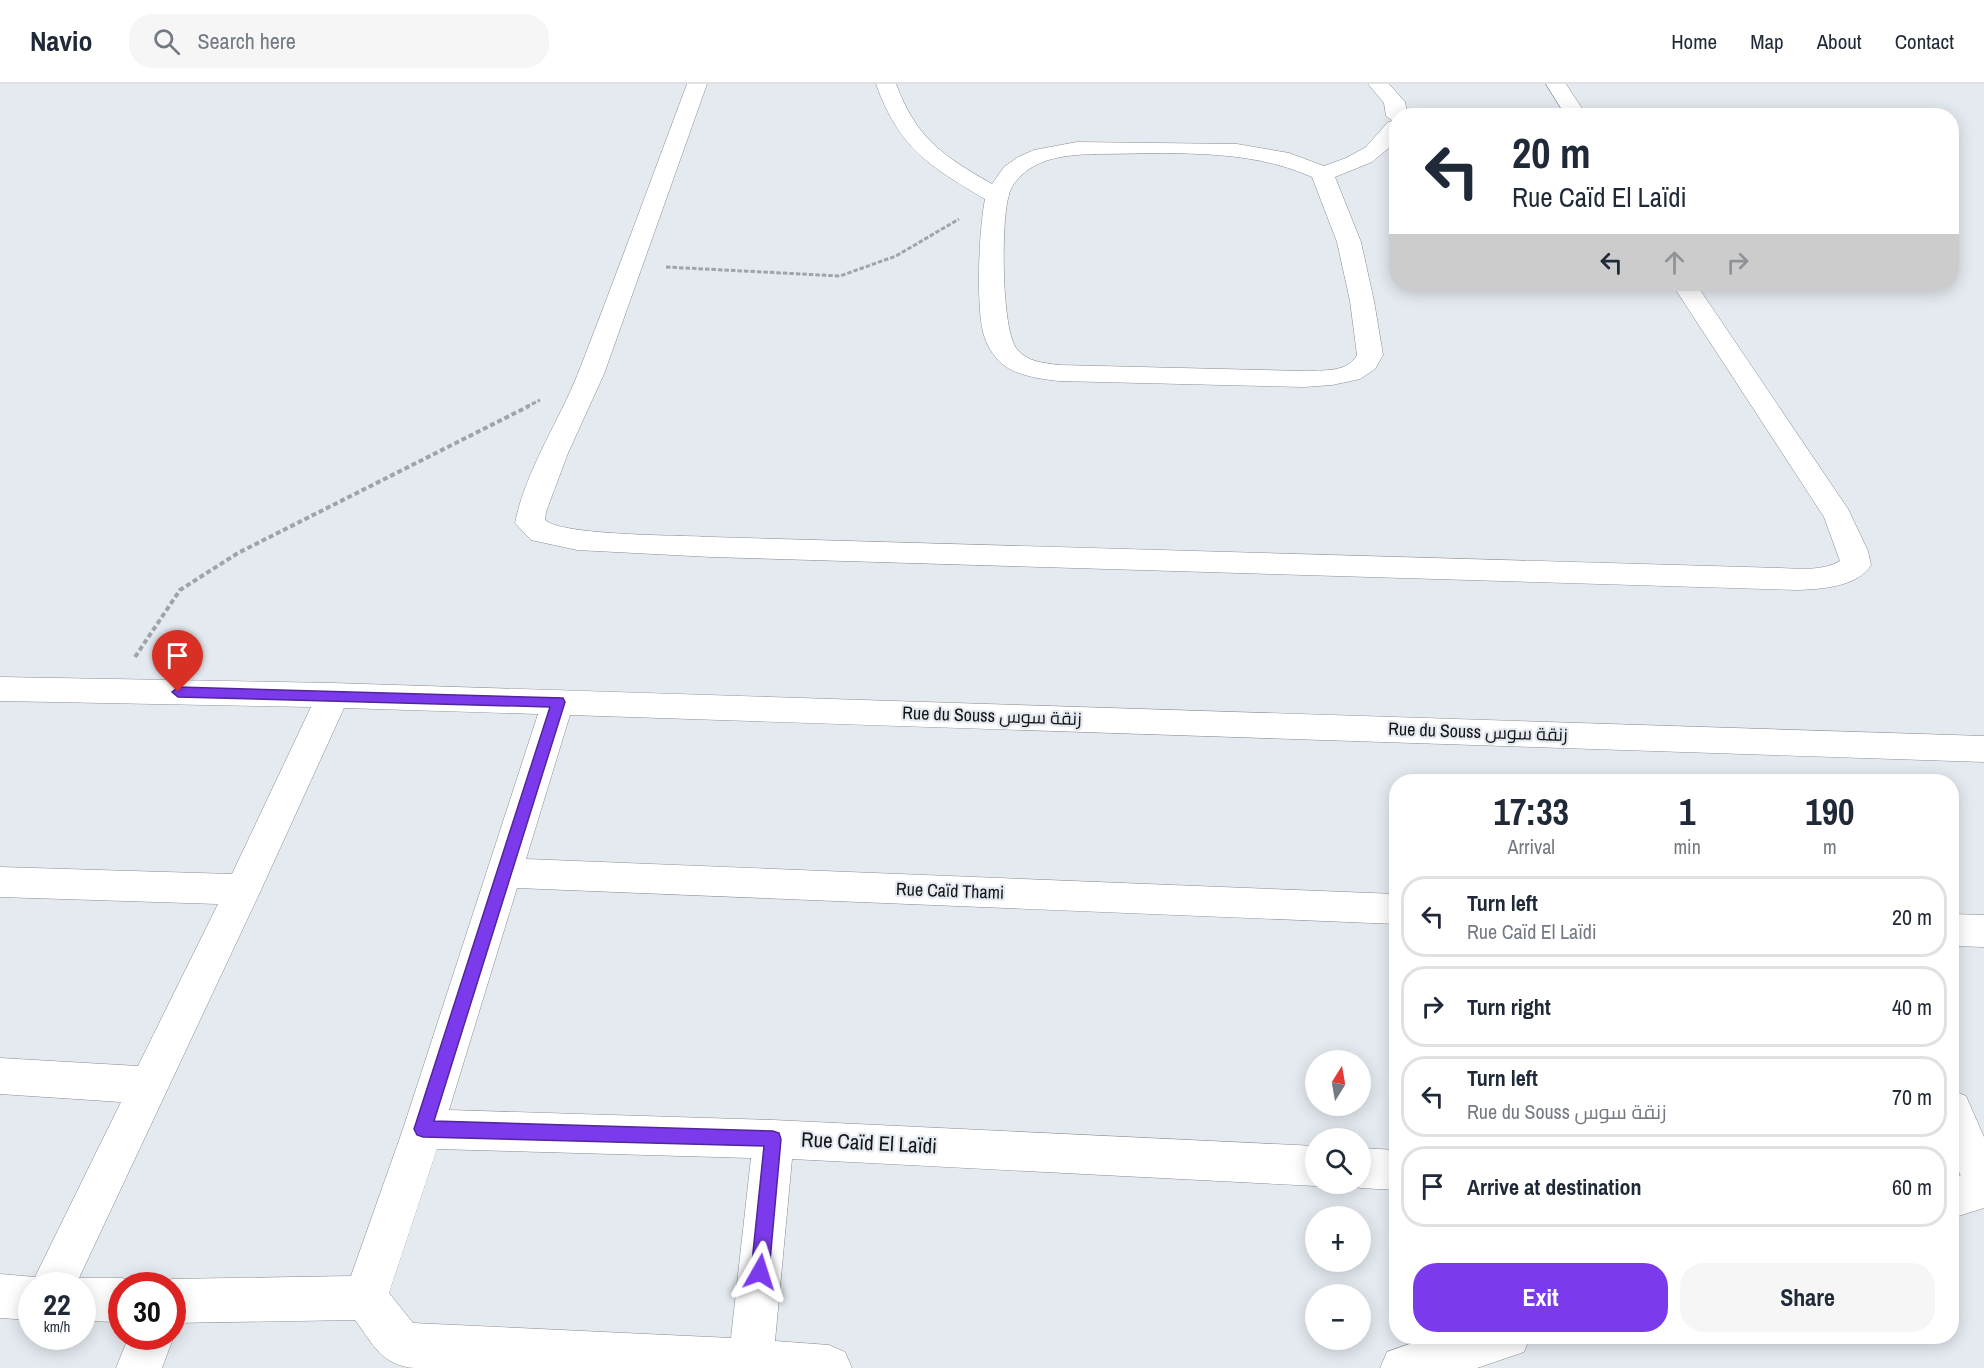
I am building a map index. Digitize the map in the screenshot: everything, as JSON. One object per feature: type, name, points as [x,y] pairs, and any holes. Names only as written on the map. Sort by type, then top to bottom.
[{"type":"street","points":[[697,84],[591,374],[554,453],[532,512],[531,523],[541,533],[578,540],[711,547],[1823,578],[1847,572],[1856,565],[1853,551],[1838,516],[1689,291]]},
{"type":"street","points":[[886,84],[899,120],[915,141],[948,168],[997,196]]},
{"type":"street","points":[[1378,84],[1394,102],[1395,108]]},
{"type":"street","points":[[1556,84],[1572,108]]},
{"type":"street","points":[[1322,173],[1350,242],[1370,355],[1364,365],[1350,374],[1304,379],[1059,373],[1040,371],[1012,359],[1004,350],[996,331],[993,310],[997,196],[1010,173],[1024,164],[1068,149],[1095,146],[1241,151],[1289,160],[1322,173],[1352,165],[1376,148],[1389,134]]},
{"type":"street","name":"Rue du Souss زنقة سوس","points":[[0,689],[333,695],[1984,749]]},
{"type":"street","points":[[60,1272],[243,890],[333,695]]},
{"type":"street","points":[[365,1298],[423,1129],[558,702]]},
{"type":"street","name":"Rue Caïd Thami","points":[[503,873],[1389,909]]},
{"type":"street","points":[[0,882],[243,890]]},
{"type":"street","points":[[1959,930],[1984,931]]},
{"type":"street","points":[[0,1076],[150,1084]]},
{"type":"street","points":[[1959,1126],[1974,1162],[1965,1192]]},
{"type":"street","name":"Rue Caïd El Laïdi","points":[[423,1129],[773,1139],[1305,1165]]},
{"type":"street","points":[[751,1361],[773,1139]]},
{"type":"street","points":[[1371,1169],[1389,1170]]},
{"type":"street","points":[[0,1296],[18,1297]]},
{"type":"street","points":[[186,1300],[365,1298]]},
{"type":"street","points":[[365,1298],[402,1345],[751,1361],[829,1368]]},
{"type":"street","points":[[1403,1368],[1482,1344]]},
{"type":"street","points":[[139,1368],[146,1350]]},
{"type":"path","points":[[632,265],[840,276],[896,256],[997,196]]},
{"type":"path","points":[[112,691],[180,590],[238,553],[591,374]]},
{"type":"route","points":[[178,692],[558,702],[423,1129],[773,1139],[760,1272]]}]
